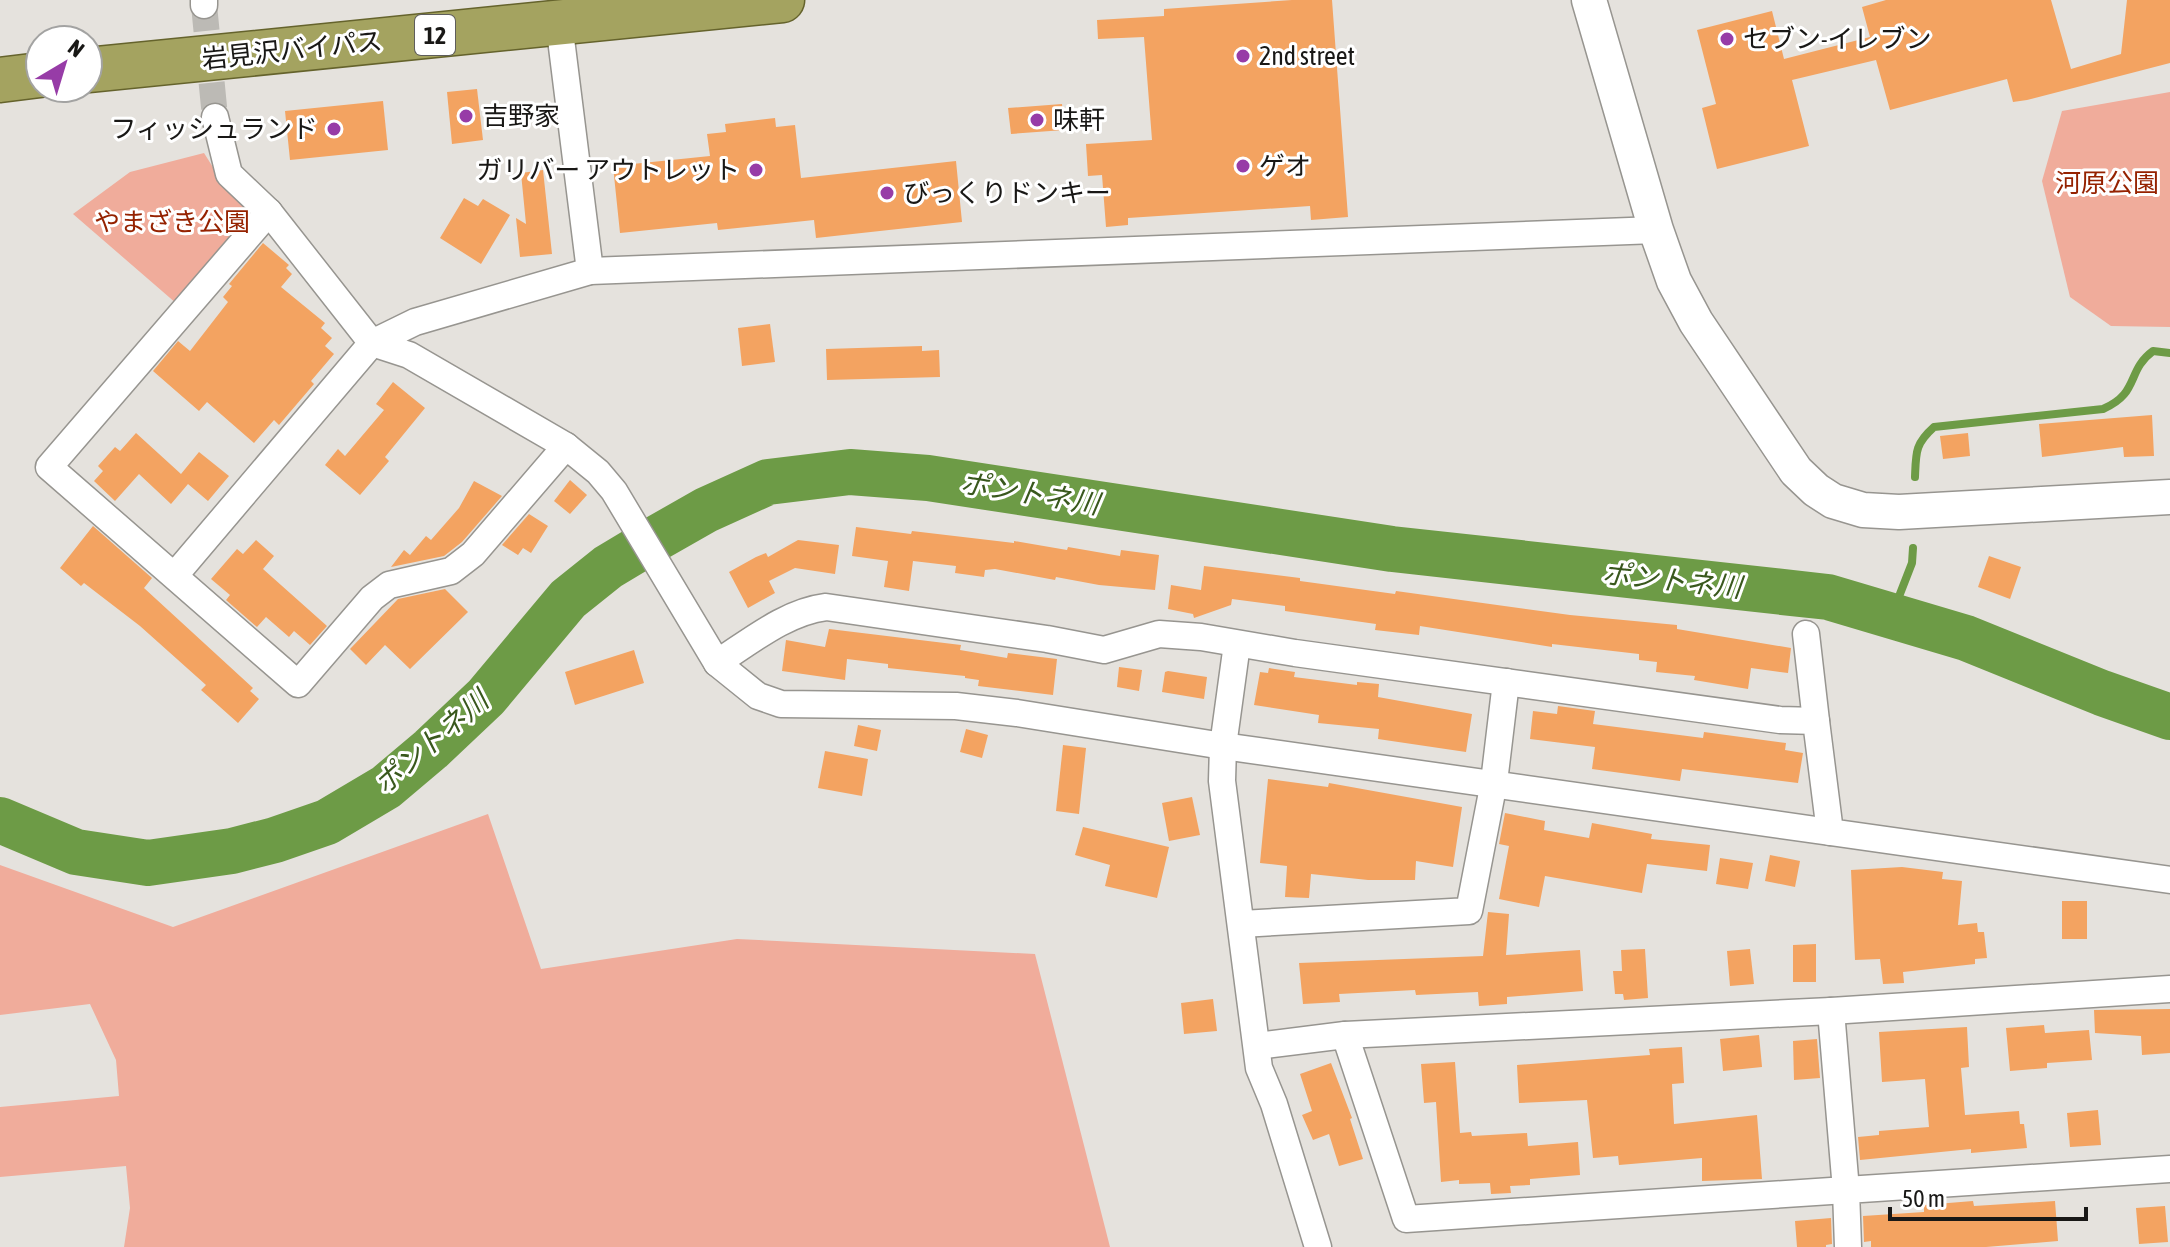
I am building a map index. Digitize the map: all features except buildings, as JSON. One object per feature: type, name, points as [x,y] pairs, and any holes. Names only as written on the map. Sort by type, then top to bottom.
[{"type":"highway","name":"岩見沢バイパス","points":[[104,68],[557,12],[782,0]]},
{"type":"highway","points":[[0,80],[24,77]]},
{"type":"street","points":[[1589,0],[1656,230],[1674,281],[1723,364],[1796,471],[1816,490],[1833,501],[1863,510],[1899,512],[2170,497]]},
{"type":"street","points":[[557,12],[590,271]]},
{"type":"street","points":[[215,117],[229,174],[269,212],[372,343],[409,355],[566,446],[598,472],[624,507],[717,663],[758,696],[781,704],[956,706],[1017,713],[1223,746],[2170,880]]},
{"type":"street","points":[[269,212],[49,467],[298,684],[372,598],[389,585],[451,571],[473,554],[566,446]]},
{"type":"street","points":[[175,575],[372,343],[415,322],[590,271],[1656,230]]},
{"type":"street","points":[[717,663],[783,621],[809,609],[826,607],[1104,650],[1159,634],[1201,637],[1780,720],[1816,721]]},
{"type":"street","points":[[1806,634],[1830,832]]},
{"type":"street","points":[[1237,644],[1223,746],[1222,781],[1257,1046],[1265,1088],[1274,1104],[1318,1247]]},
{"type":"street","points":[[1241,924],[1469,911],[1494,782],[1506,682]]},
{"type":"street","points":[[1257,1046],[1345,1035],[1831,1011],[2170,989]]},
{"type":"street","points":[[1831,1011],[1848,1247]]},
{"type":"street","points":[[1345,1035],[1406,1219],[2170,1169]]},
{"type":"green space","name":"河原公園","points":[[2170,92],[2170,327],[2111,326],[2070,297],[2042,181],[2062,111]]},
{"type":"green space","name":"やまざき公園","points":[[204,153],[221,180],[257,212],[177,304],[73,214],[130,172]]},
{"type":"green space","points":[[488,814],[541,969],[737,939],[1035,954],[1110,1247],[124,1247],[130,1208],[126,1166],[0,1177],[0,1107],[119,1096],[116,1060],[90,1004],[0,1015],[0,865],[173,927]]},
{"type":"waterway","points":[[1915,477],[1918,449],[1923,438],[1934,427],[2103,409],[2123,396],[2139,366],[2153,351],[2170,353]]},
{"type":"waterway","name":"ポントネ川","points":[[0,820],[76,852],[148,863],[232,851],[327,822],[386,787],[431,749],[486,697],[568,599],[608,567],[706,510],[768,482],[850,472],[928,478],[1392,549],[1828,597],[1966,638],[2170,717]]},
{"type":"waterway","points":[[1891,617],[1912,563],[1913,548]]},
{"type":"tunnel","points":[[204,5],[215,117]]},
{"type":"place","name":"セブン-イレブン","points":[[1727,39]]},
{"type":"place","name":"2nd street","points":[[1243,56]]},
{"type":"place","name":"吉野家","points":[[466,116]]},
{"type":"place","name":"味軒","points":[[1037,120]]},
{"type":"place","name":"フィッシュランド","points":[[334,129]]},
{"type":"place","name":"ゲオ","points":[[1243,166]]},
{"type":"place","name":"ガリバー アウトレット","points":[[756,170]]},
{"type":"place","name":"びっくりドンキー","points":[[887,193]]}]
